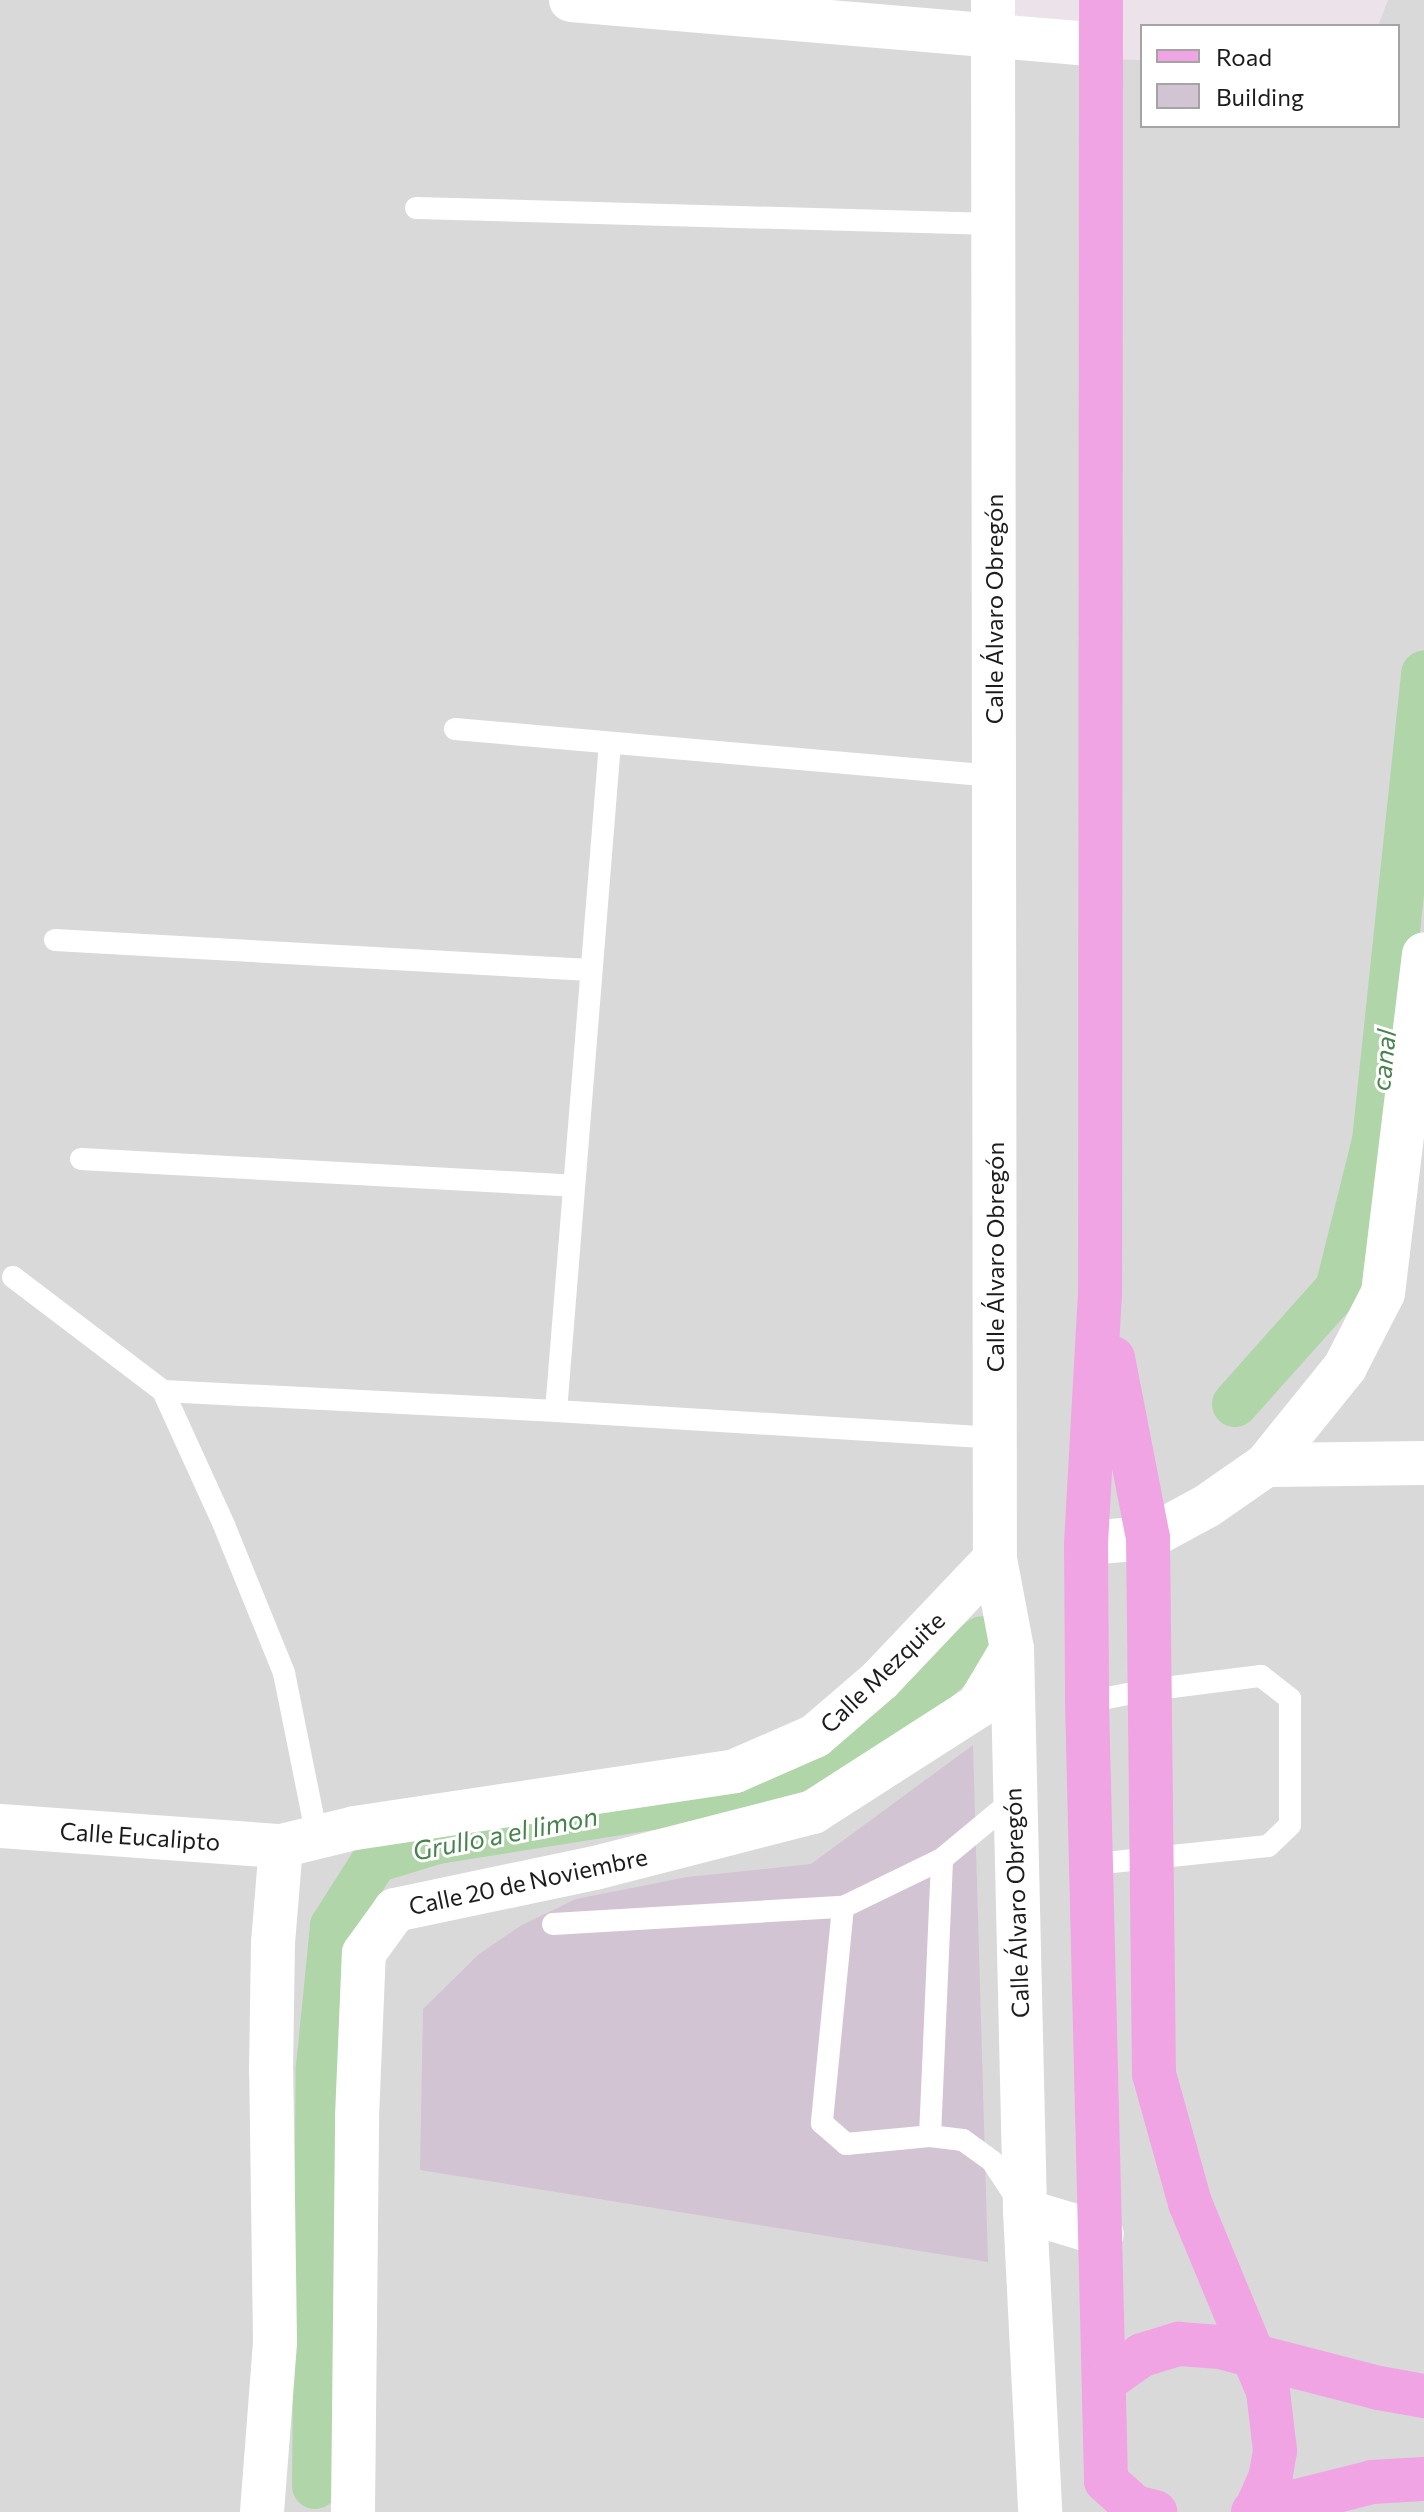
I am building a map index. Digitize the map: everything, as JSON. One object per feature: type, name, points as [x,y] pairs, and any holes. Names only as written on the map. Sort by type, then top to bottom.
[{"type":"main road","points":[[1101,0],[1100,1293],[1086,1543],[1087,1702],[1106,2481],[1135,2507],[1155,2512]]},
{"type":"main road","points":[[1100,1293],[1148,1538],[1149,1856],[1154,2074],[1190,2203],[1268,2391],[1275,2451],[1270,2478],[1254,2512]]},
{"type":"main road","points":[[1105,2381],[1142,2355],[1179,2344],[1220,2347],[1379,2388],[1424,2396]]},
{"type":"main road","points":[[1254,2512],[1372,2482],[1424,2479]]},
{"type":"street","points":[[571,0],[993,18],[1101,45]]},
{"type":"street","name":"Calle Álvaro Obregón","points":[[993,18],[995,1559],[1012,1649],[1013,1800],[1025,2211],[1040,2512]]},
{"type":"street","points":[[1086,1543],[1148,1538],[1207,1506],[1266,1465],[1345,1367],[1383,1293],[1424,954]]},
{"type":"street","points":[[1266,1465],[1424,1463]]},
{"type":"street","name":"Calle Mezquite","points":[[299,1841],[355,1828],[735,1771],[815,1736],[880,1680],[995,1559]]},
{"type":"street","name":"Calle 20 de Noviembre","points":[[353,2512],[357,2117],[364,1953],[395,1910],[595,1868],[813,1812],[978,1706],[1012,1649]]},
{"type":"street","name":"Calle Eucalipto","points":[[0,1826],[299,1841]]},
{"type":"street","points":[[262,2512],[275,2342],[271,2071],[273,1943],[299,1841]]},
{"type":"street","points":[[1025,2211],[1102,2234]]},
{"type":"lane","points":[[416,208],[993,224]]},
{"type":"lane","points":[[455,729],[994,776]]},
{"type":"lane","points":[[556,1411],[610,743]]},
{"type":"lane","points":[[55,940],[590,970]]},
{"type":"lane","points":[[81,1159],[573,1186]]},
{"type":"lane","points":[[13,1277],[163,1391],[224,1525],[284,1673],[299,1841]]},
{"type":"lane","points":[[163,1391],[995,1438]]},
{"type":"lane","points":[[1087,1702],[1148,1690],[1261,1676],[1290,1699],[1290,1825],[1268,1846],[1093,1864]]},
{"type":"lane","points":[[553,1924],[843,1907],[942,1859],[1013,1800]]},
{"type":"lane","points":[[930,2136],[942,1859]]},
{"type":"lane","points":[[843,1907],[822,2123],[846,2144],[930,2136],[963,2140],[992,2161],[1025,2211]]},
{"type":"shaded area","points":[[0,0],[1014,0],[1013,57],[1140,60],[1140,128],[1400,128],[1400,24],[1379,24],[1388,0],[1424,0],[1424,2512],[0,2512]]},
{"type":"building","points":[[973,1745],[988,2262],[420,2170],[423,2009],[479,1954],[522,1925],[576,1899],[687,1877],[811,1864]]},
{"type":"waterway","name":"canal","points":[[1235,1404],[1338,1289],[1375,1141],[1424,674]]},
{"type":"waterway","name":"Grullo a el limon","points":[[315,2486],[319,2067],[333,1926],[375,1860],[437,1841],[802,1783],[881,1729],[982,1639]]}]
